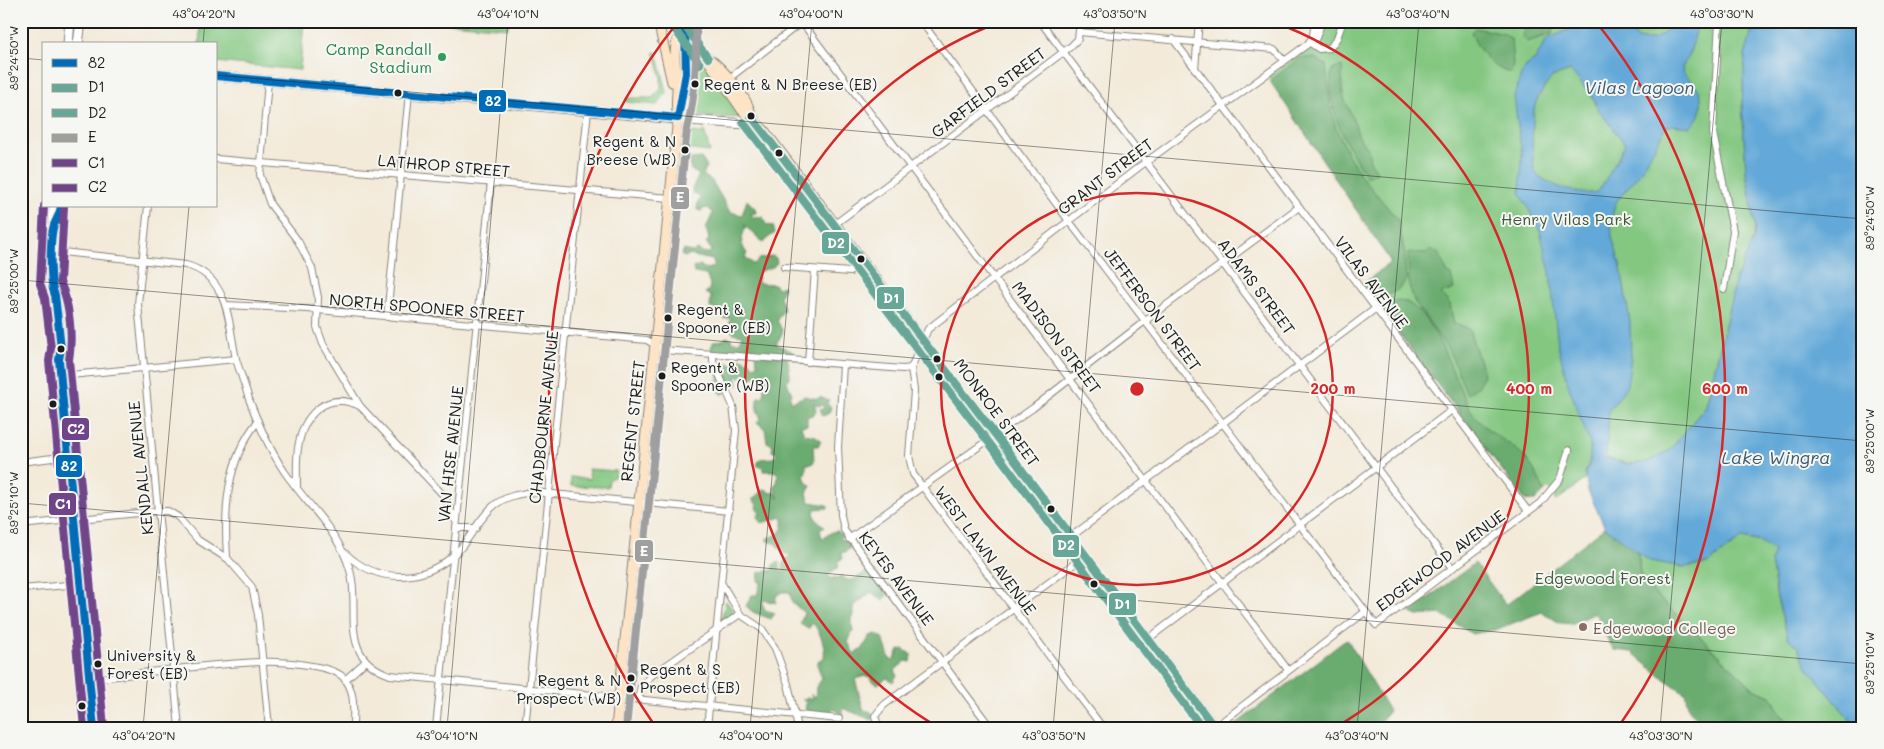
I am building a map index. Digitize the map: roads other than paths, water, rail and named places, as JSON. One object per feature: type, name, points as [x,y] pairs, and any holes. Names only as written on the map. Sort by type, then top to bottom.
[{"type":"main road","points":[[21,26],[24,21]]},
{"type":"main road","points":[[658,21],[676,94]]},
{"type":"main road","points":[[663,21],[668,42],[679,60],[683,86]]},
{"type":"main road","name":"REGENT STREET","points":[[678,118],[676,54],[678,34],[684,23]]},
{"type":"main road","name":"REGENT STREET","points":[[616,728],[678,118],[688,45],[684,23]]},
{"type":"main road","name":"MONROE STREET","points":[[684,23],[708,58],[712,69],[726,81],[745,113],[752,117],[865,263],[1215,727]]},
{"type":"street","points":[[68,42],[70,21]]},
{"type":"street","points":[[78,42],[81,21]]},
{"type":"street","name":"JEFFERSON STREET","points":[[921,21],[1069,221],[1365,612]]},
{"type":"street","name":"ADAMS STREET","points":[[1040,21],[1452,568]]},
{"type":"street","points":[[1080,21],[1079,32],[1274,49],[1284,60]]},
{"type":"street","points":[[1194,68],[1199,21]]},
{"type":"street","points":[[1309,42],[1313,35],[1314,21]]},
{"type":"street","points":[[1309,42],[1317,37],[1322,21]]},
{"type":"street","points":[[1309,42],[1320,49],[1330,48],[1337,38],[1343,21]]},
{"type":"street","points":[[1719,21],[1713,133],[1733,230],[1724,289]]},
{"type":"street","points":[[726,81],[802,22]]},
{"type":"street","name":"MADISON STREET","points":[[802,22],[912,166],[1288,670]]},
{"type":"street","name":"GARFIELD STREET","points":[[835,224],[1063,53],[1077,41],[1079,32]]},
{"type":"street","name":"VILAS AVENUE","points":[[1173,39],[1528,512]]},
{"type":"street","name":"GRANT STREET","points":[[922,339],[928,329],[994,277],[1309,42]]},
{"type":"street","points":[[218,76],[746,124],[752,117]]},
{"type":"street","points":[[268,81],[260,175],[270,204],[298,241],[312,268],[316,286],[317,327],[323,344],[360,406],[445,497],[456,526],[476,528]]},
{"type":"street","points":[[387,317],[409,93]]},
{"type":"street","name":"CHADBOURNE AVENUE","points":[[525,728],[588,110]]},
{"type":"street","name":"LATHROP STREET","points":[[218,158],[670,198]]},
{"type":"street","name":"VAN HISE AVENUE","points":[[436,728],[491,182]]},
{"type":"street","points":[[54,208],[52,288],[55,295],[60,340],[60,376],[94,728]]},
{"type":"street","points":[[54,226],[60,218],[60,208]]},
{"type":"street","name":"KENDALL AVENUE","points":[[148,208],[138,304],[179,728]]},
{"type":"street","points":[[850,539],[996,435],[1145,321],[1299,208]]},
{"type":"street","points":[[52,251],[186,265],[201,270],[211,278],[226,305],[236,359],[258,421],[284,471],[339,545],[355,562],[366,569],[389,576],[411,576],[425,573],[453,555],[490,509],[505,498],[532,492],[729,511]]},
{"type":"street","points":[[784,267],[852,272],[865,263]]},
{"type":"street","points":[[808,362],[815,270]]},
{"type":"street","name":"NORTH SPOONER STREET","points":[[226,305],[317,311],[646,340],[663,350],[843,365],[911,368]]},
{"type":"street","points":[[1072,536],[1375,309]]},
{"type":"street","points":[[911,368],[922,339]]},
{"type":"street","points":[[707,728],[736,444],[735,418],[729,392],[713,361],[713,354]]},
{"type":"street","points":[[60,376],[236,359]]},
{"type":"street","name":"KEYES AVENUE","points":[[843,365],[838,428],[838,467],[842,526],[991,728]]},
{"type":"street","name":"WEST LAWN AVENUE","points":[[911,368],[914,391],[909,458],[913,474],[1103,728]]},
{"type":"street","points":[[297,488],[299,443],[311,415],[324,404],[336,400],[348,401],[360,406]]},
{"type":"street","points":[[1148,639],[1452,410]]},
{"type":"street","points":[[227,557],[225,514],[228,484],[241,447],[258,421]]},
{"type":"street","points":[[21,450],[22,462],[68,456]]},
{"type":"street","name":"EDGEWOOD AVENUE","points":[[1215,727],[1365,612],[1376,625],[1528,512],[1549,495],[1556,485],[1563,471],[1569,450]]},
{"type":"street","points":[[21,524],[168,511],[178,517],[198,540],[227,557],[239,569],[252,588],[258,616],[269,728]]},
{"type":"street","points":[[339,545],[353,582],[355,599],[353,637],[360,654],[366,661],[373,668],[390,675],[839,719]]},
{"type":"street","points":[[879,728],[875,716],[884,705],[1086,555]]},
{"type":"street","points":[[21,589],[80,584]]},
{"type":"street","points":[[722,584],[740,614],[762,629],[775,648],[786,676],[798,728]]},
{"type":"street","points":[[638,700],[642,686],[650,676],[740,614]]},
{"type":"street","points":[[345,680],[366,661]]},
{"type":"street","points":[[89,679],[262,662],[326,668],[335,671],[345,680],[352,694],[353,728]]},
{"type":"water","name":"Lake Wingra","points":[[1623,21],[1638,39],[1646,40],[1658,37],[1676,23],[1699,21],[1690,52],[1682,68],[1684,74],[1697,87],[1701,97],[1700,114],[1690,127],[1672,125],[1666,127],[1640,173],[1616,202],[1611,220],[1612,237],[1621,268],[1630,322],[1631,358],[1627,386],[1609,410],[1606,458],[1629,464],[1647,462],[1670,450],[1706,406],[1736,279],[1754,238],[1755,225],[1746,171],[1742,103],[1745,55],[1755,21],[1863,21],[1863,728],[1857,728],[1807,667],[1798,647],[1788,638],[1777,598],[1771,561],[1774,551],[1761,542],[1742,538],[1707,564],[1683,567],[1650,561],[1605,527],[1588,491],[1585,473],[1590,463],[1590,444],[1568,384],[1558,346],[1550,272],[1540,231],[1520,193],[1522,156],[1514,97],[1526,66],[1535,60],[1547,39],[1570,29]],"holes":[[[1571,71],[1594,99],[1598,109],[1625,144],[1608,176],[1598,191],[1592,193],[1575,192],[1546,181],[1535,171],[1533,157],[1532,136],[1535,107],[1539,95],[1552,77]]]},
{"type":"place","name":"Camp Randall Stadium","points":[[442,57]]},
{"type":"place","name":"Regent & N Breese (EB)","points":[[695,84]]},
{"type":"place","name":"Regent & N Breese (WB)","points":[[685,150]]},
{"type":"place","name":"Regent & Spooner (EB)","points":[[668,318]]},
{"type":"place","name":"Regent & Spooner (WB)","points":[[662,376]]},
{"type":"place","name":"Edgewood College","points":[[1583,627]]},
{"type":"place","name":"University & Forest (EB)","points":[[98,664]]},
{"type":"place","name":"Regent & S Prospect (EB)","points":[[631,678]]},
{"type":"place","name":"Regent & N Prospect (WB)","points":[[630,689]]},
{"type":"water label","name":"Vilas Lagoon","points":[[1639,87]]},
{"type":"park label","name":"Henry Vilas Park","points":[[1566,218]]},
{"type":"park label","name":"Edgewood Forest","points":[[1603,577]]}]
